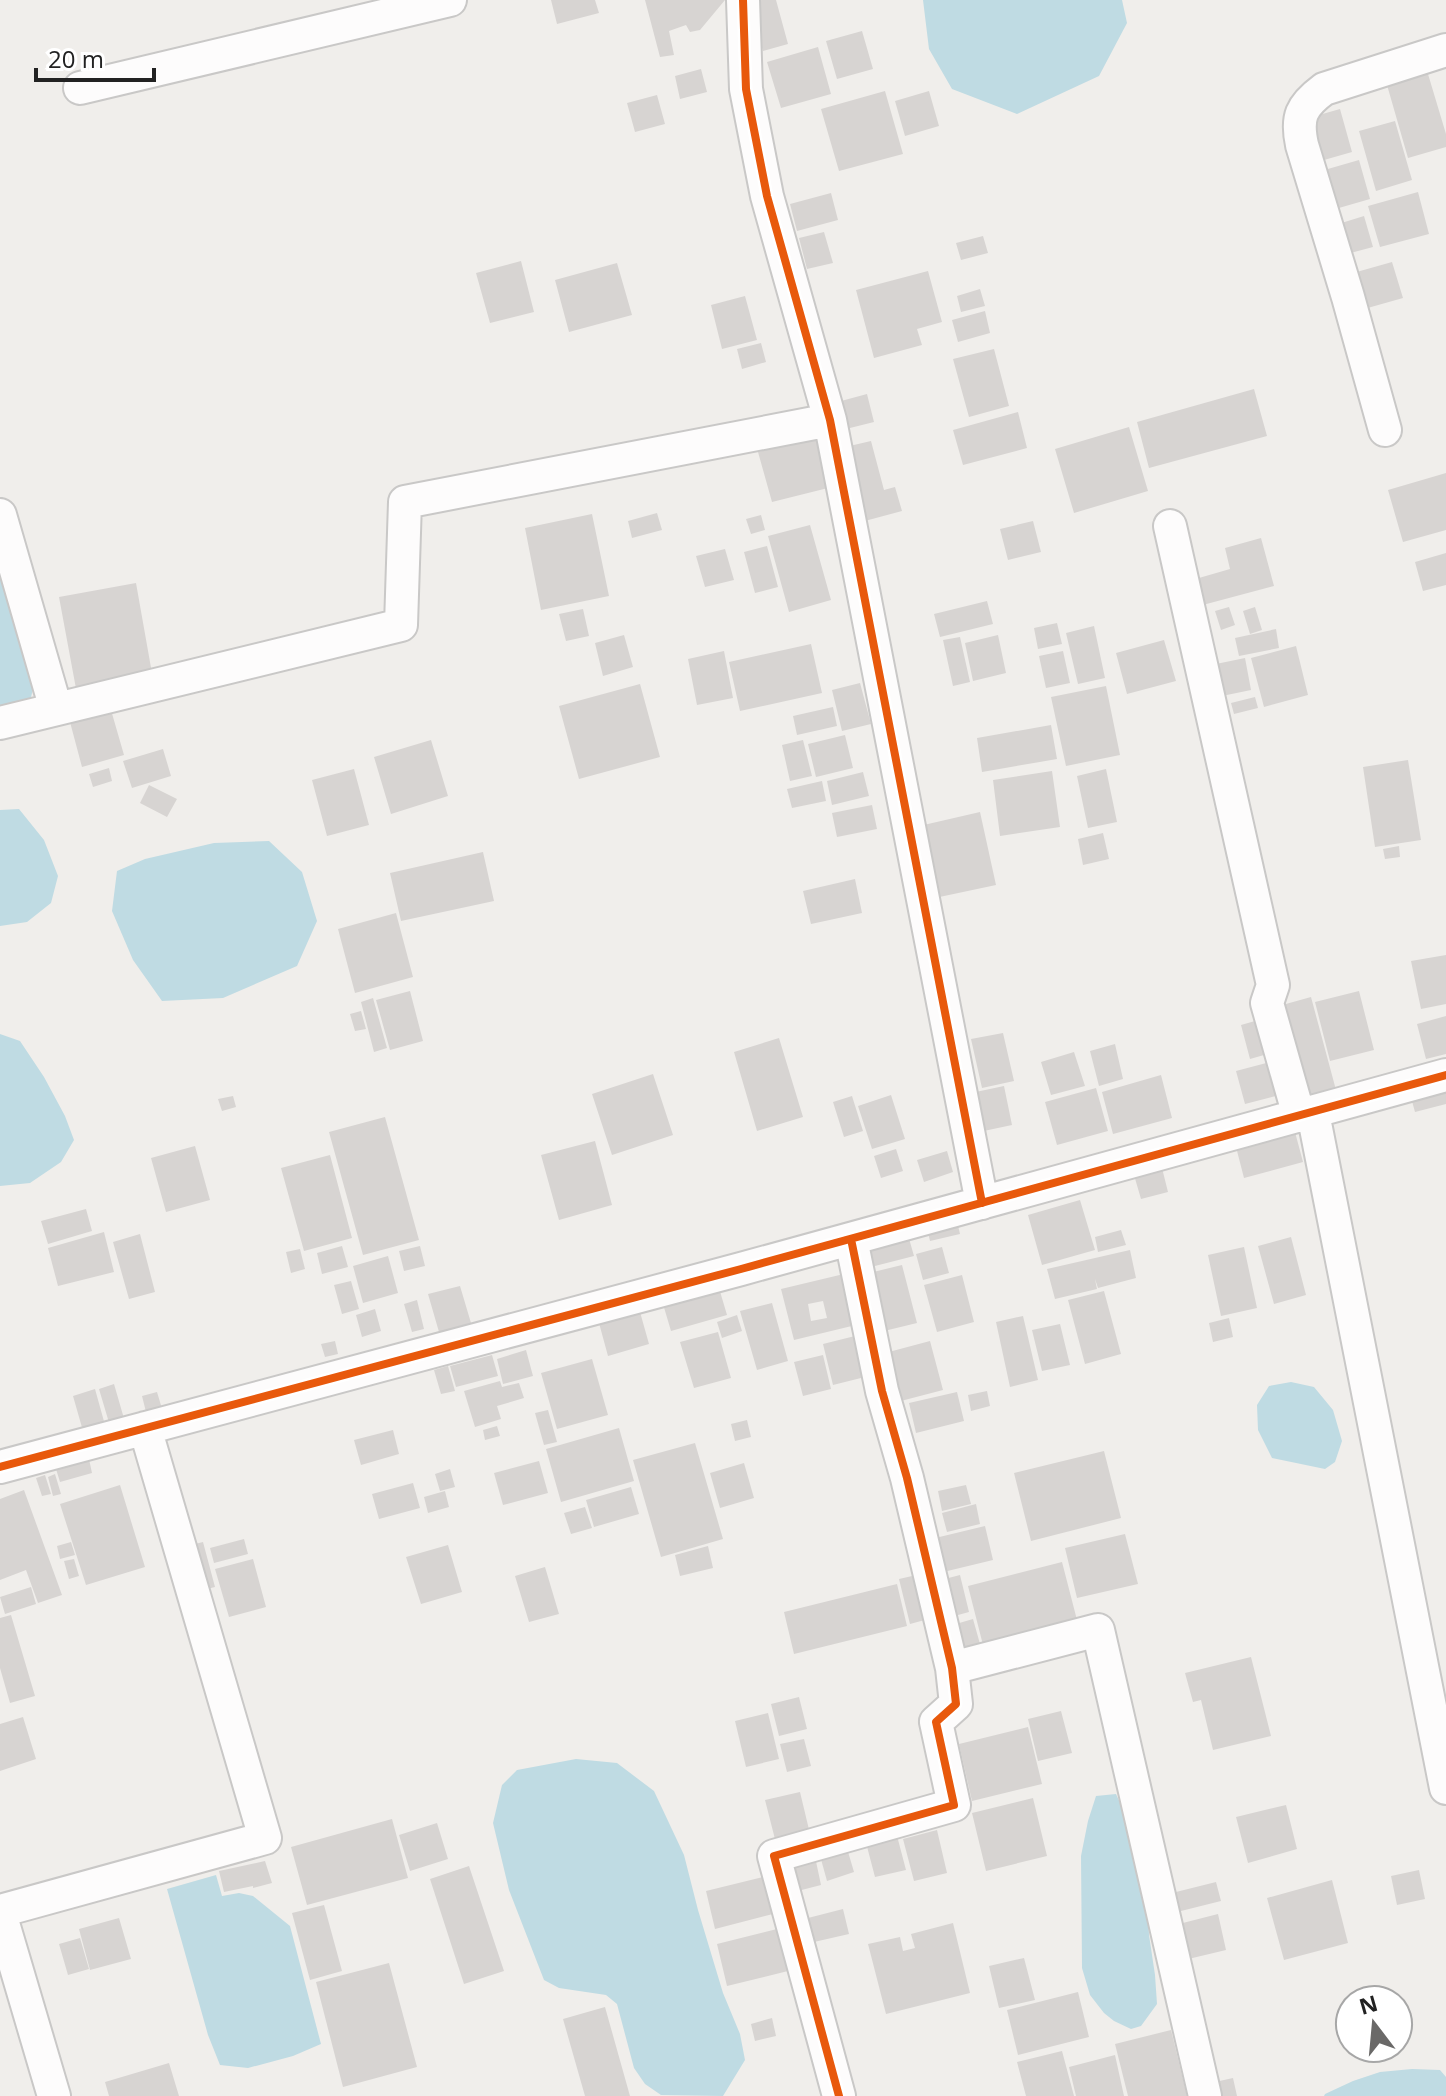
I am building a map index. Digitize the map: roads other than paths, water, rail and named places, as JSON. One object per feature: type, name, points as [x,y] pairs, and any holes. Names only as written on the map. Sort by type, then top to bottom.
[{"type":"street","points":[[80,88],[450,0]]},
{"type":"street","points":[[743,0],[746,89],[767,196],[830,420],[982,1203]]},
{"type":"street","points":[[1385,430],[1302,145],[1299,117],[1311,99],[1324,89],[1446,50]]},
{"type":"street","points":[[0,723],[401,625],[405,502],[830,420]]},
{"type":"street","points":[[0,515],[56,709]]},
{"type":"street","points":[[1170,526],[1273,985],[1267,1003],[1306,1114],[1446,1788]]},
{"type":"street","points":[[0,1467],[851,1239],[1446,1075]]},
{"type":"street","points":[[839,2096],[774,1856],[954,1805],[936,1722],[956,1704],[952,1668],[907,1478],[882,1391],[851,1239]]},
{"type":"street","points":[[54,2096],[0,1912],[265,1838],[145,1428]]},
{"type":"street","points":[[952,1668],[1098,1630],[1205,2096]]},
{"type":"water","points":[[923,0],[1122,0],[1127,23],[1099,76],[1017,114],[952,89],[929,49]]},
{"type":"water","points":[[0,551],[34,684],[30,702],[0,717]]},
{"type":"water","points":[[19,809],[44,840],[58,876],[51,903],[27,922],[0,926],[0,810]]},
{"type":"water","points":[[269,841],[302,872],[317,921],[297,966],[223,998],[162,1001],[133,960],[112,911],[117,871],[145,859],[214,843]]},
{"type":"water","points":[[0,1034],[20,1041],[44,1077],[74,1140],[61,1162],[30,1183],[0,1186]]},
{"type":"water","points":[[1291,1382],[1314,1387],[1333,1410],[1342,1441],[1335,1462],[1325,1469],[1272,1458],[1258,1430],[1257,1405],[1269,1386]]},
{"type":"water","points":[[576,1759],[617,1763],[654,1791],[684,1855],[723,1993],[740,2034],[745,2060],[723,2096],[661,2095],[645,2084],[634,2068],[617,2004],[606,1995],[559,1988],[544,1980],[509,1890],[493,1823],[502,1785],[517,1770]]},
{"type":"water","points":[[1116,1794],[1126,1816],[1147,1896],[1157,2004],[1141,2026],[1131,2029],[1104,2013],[1090,1995],[1082,1968],[1081,1856],[1096,1796]]},
{"type":"water","points":[[216,1875],[222,1896],[239,1893],[253,1896],[290,1926],[321,2044],[293,2056],[248,2068],[220,2065],[208,2035],[167,1889]]},
{"type":"water","points":[[1440,2070],[1446,2077],[1446,2096],[1324,2096],[1380,2072]]}]
